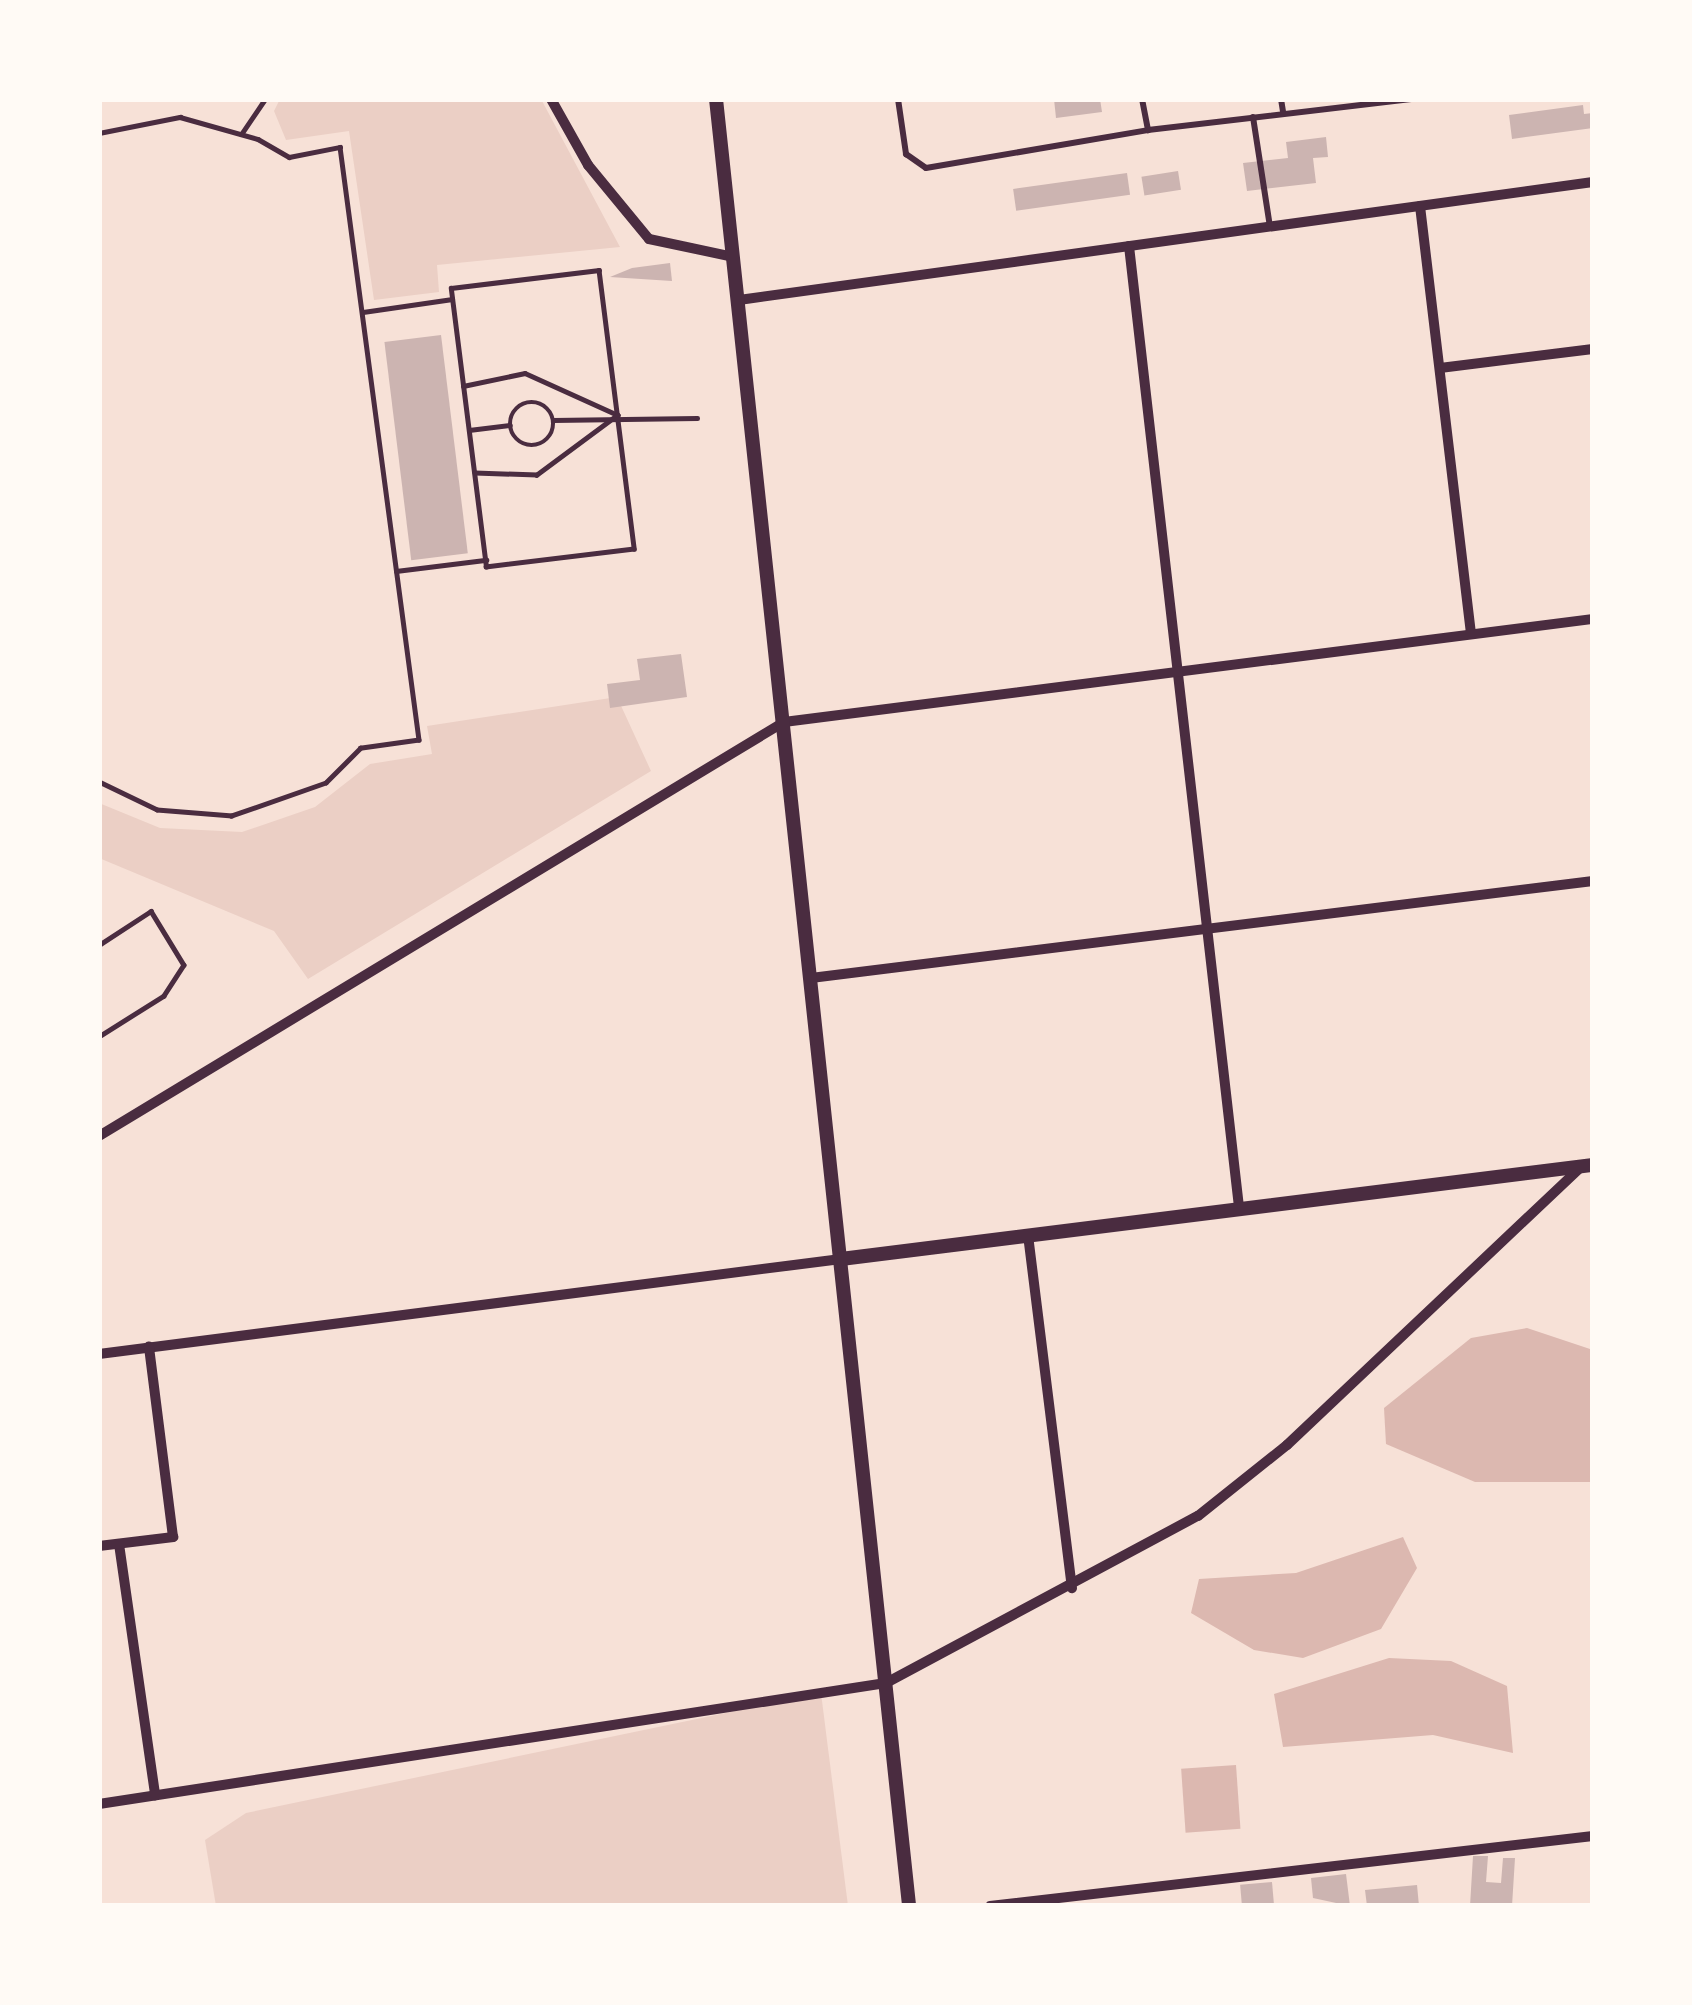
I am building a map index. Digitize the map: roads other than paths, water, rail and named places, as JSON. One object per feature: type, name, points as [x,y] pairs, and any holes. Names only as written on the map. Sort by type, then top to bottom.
[{"type":"street","points":[[551,99],[588,165],[649,239],[734,257]]},
{"type":"street","points":[[716,99],[909,1906]]},
{"type":"street","points":[[739,300],[1593,182]]},
{"type":"street","points":[[1420,206],[1471,634]]},
{"type":"street","points":[[1129,246],[1239,1208]]},
{"type":"street","points":[[1440,368],[1593,349]]},
{"type":"street","points":[[99,1136],[784,722],[1593,619]]},
{"type":"street","points":[[811,978],[1593,881]]},
{"type":"street","points":[[99,1354],[1587,1167]]},
{"type":"street","points":[[99,1804],[886,1683],[1072,1588],[1198,1516],[1287,1445],[1587,1167]]},
{"type":"street","points":[[1028,1234],[1072,1588]]},
{"type":"street","points":[[99,1546],[173,1537],[149,1347]]},
{"type":"street","points":[[119,1544],[155,1796]]},
{"type":"street","points":[[990,1906],[1593,1836]]},
{"type":"lane","points":[[898,99],[906,154],[926,168],[1148,130],[1411,99]]},
{"type":"lane","points":[[1142,99],[1148,130]]},
{"type":"lane","points":[[1281,99],[1283,112]]},
{"type":"lane","points":[[1253,116],[1270,226]]}]
